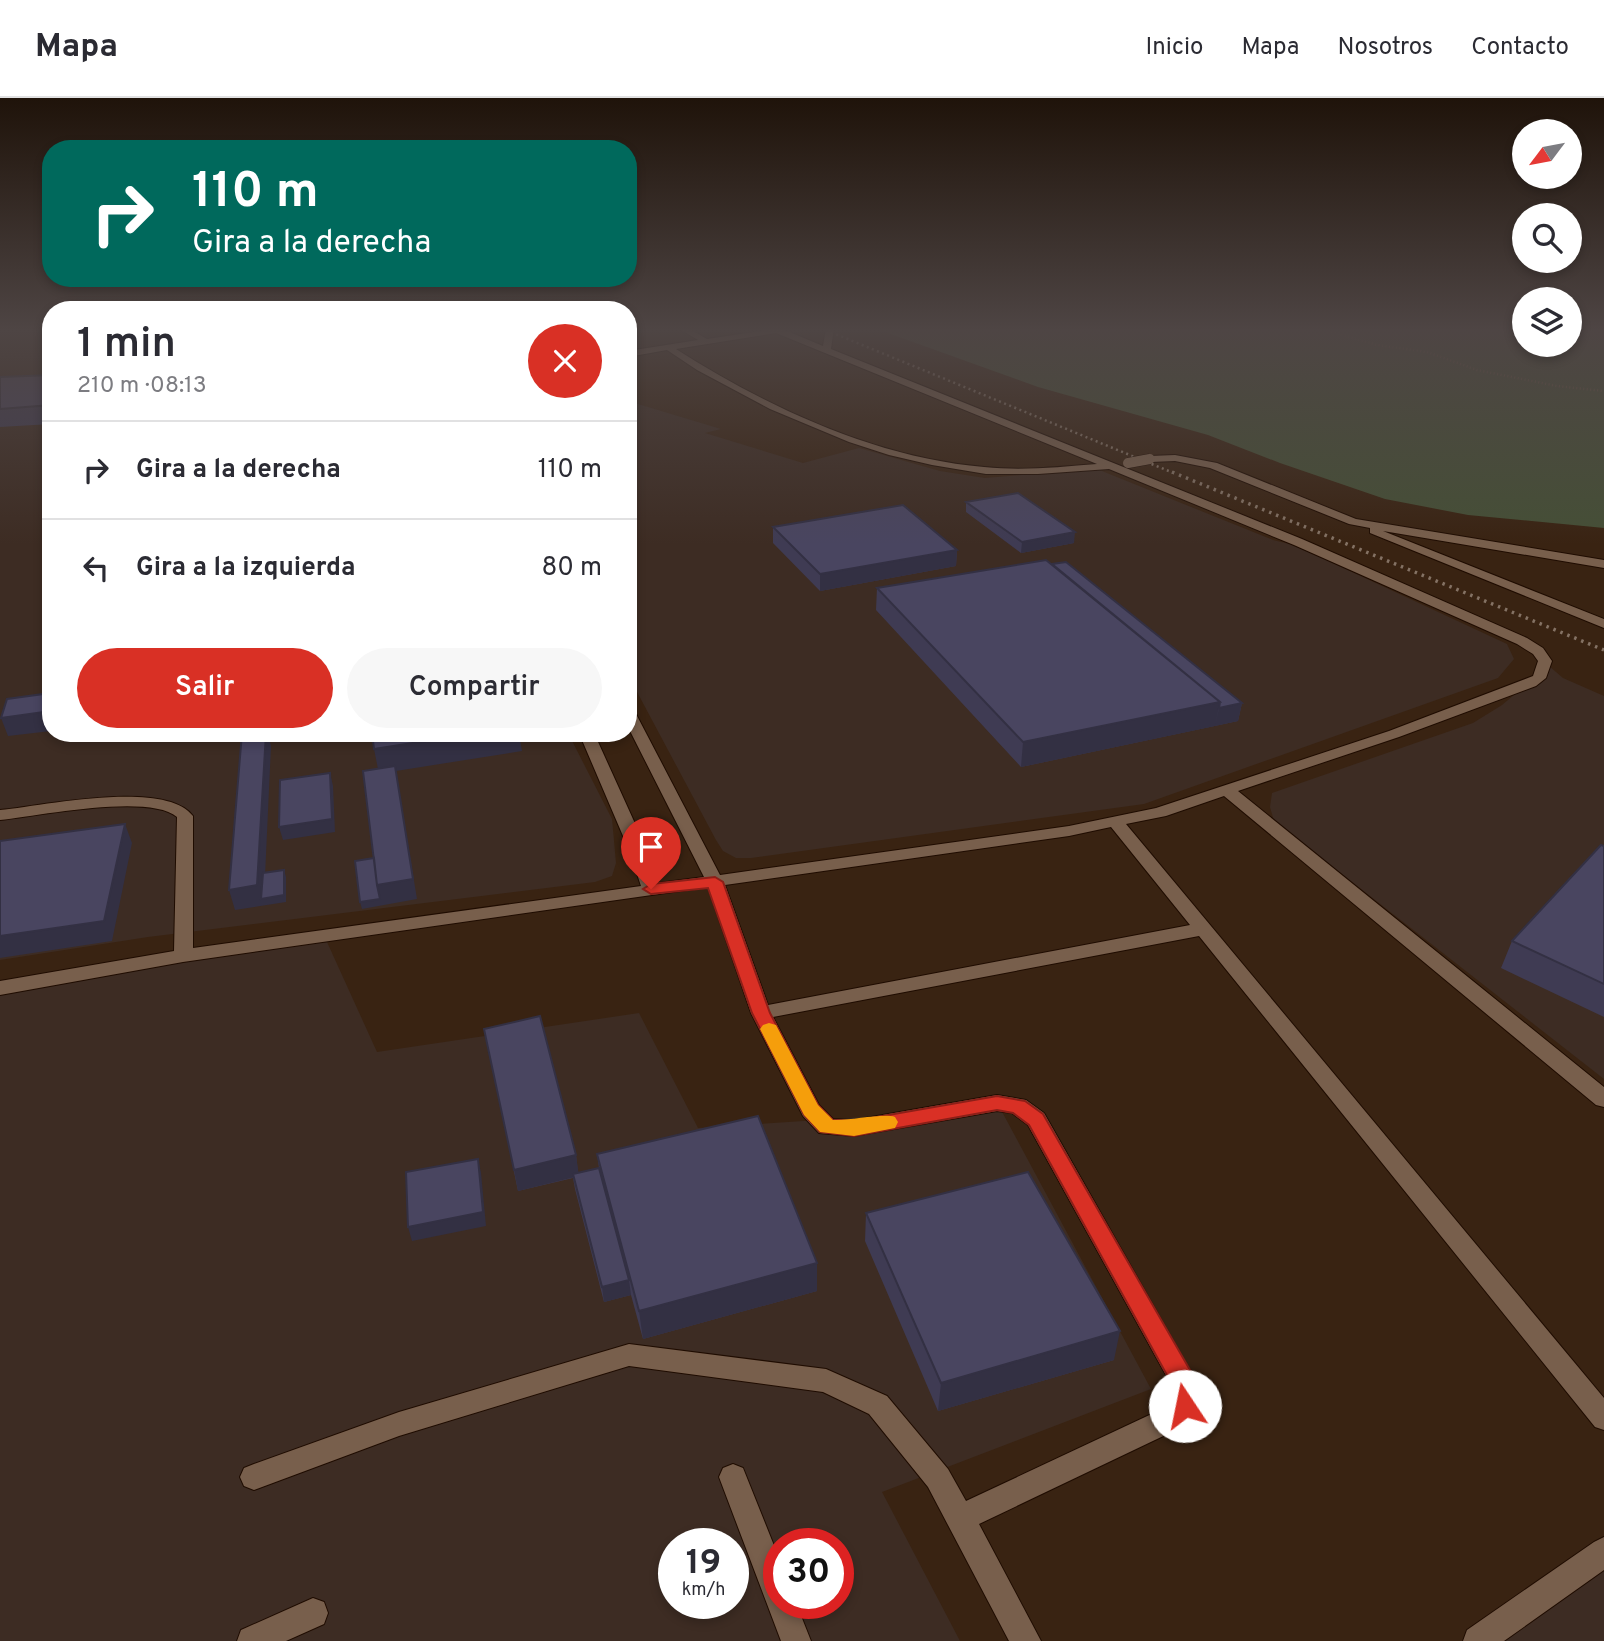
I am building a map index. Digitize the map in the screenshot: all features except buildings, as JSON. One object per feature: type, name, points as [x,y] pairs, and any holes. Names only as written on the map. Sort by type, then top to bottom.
[{"type":"street","points":[[765,400],[873,447],[969,468],[1051,471],[1175,458],[1213,465],[1604,624]]},
{"type":"street","points":[[0,988],[183,956],[1069,831],[1160,812],[1394,734],[1531,683],[1542,672],[1545,661],[1538,651],[1522,640],[1298,541],[950,400]]},
{"type":"street","points":[[1353,522],[1604,564]]},
{"type":"street","points":[[637,730],[715,882],[761,1013],[811,1110],[827,1127],[854,1128],[997,1103],[1018,1107],[1036,1119],[1185,1385],[1185,1406],[1168,1420],[961,1518]]},
{"type":"street","points":[[590,742],[638,850],[651,889]]},
{"type":"street","points":[[1227,790],[1604,1099]]},
{"type":"street","points":[[0,816],[119,804],[152,803],[178,810],[185,816],[183,956]]},
{"type":"street","points":[[1115,821],[1604,1418]]},
{"type":"street","points":[[761,1013],[1203,929]]},
{"type":"street","points":[[254,1477],[399,1424],[629,1355],[826,1381],[878,1405],[938,1478],[1026,1641]]},
{"type":"street","points":[[733,1477],[763,1555]]},
{"type":"street","points":[[1478,1641],[1604,1552]]},
{"type":"street","points":[[252,1641],[313,1613]]},
{"type":"street","points":[[787,1619],[796,1641]]},
{"type":"shaded area","points":[[0,400],[42,400],[42,742],[573,742],[612,819],[616,863],[612,876],[595,882],[148,937],[0,960]]},
{"type":"shaded area","points":[[637,404],[721,429],[705,433],[803,463],[859,448],[940,471],[985,478],[1097,469],[1273,540],[1294,545],[1507,644],[1514,659],[1498,678],[1144,804],[751,858],[736,858],[723,851],[637,692]]},
{"type":"shaded area","points":[[1549,666],[1563,678],[1604,696],[1604,1079],[1274,821],[1270,807],[1272,793],[1473,723],[1502,705]]},
{"type":"shaded area","points":[[327,942],[377,1052],[639,1013],[698,1128],[1000,1108],[1151,1389],[882,1492],[960,1641],[0,1641],[0,992],[272,946]]},
{"type":"shaded area","points":[[1604,1557],[1604,1641],[1488,1641]]},
{"type":"green space","points":[[1084,400],[1604,400],[1604,528],[1468,515],[1385,499],[1208,435]]},
{"type":"railway","points":[[996,400],[1176,474]]},
{"type":"railway","points":[[1172,472],[1604,650]]},
{"type":"slow traffic","points":[[769,1029],[811,1110],[827,1127],[854,1128],[888,1122]]},
{"type":"route","points":[[651,889],[715,882],[761,1013],[811,1110],[827,1127],[854,1128],[997,1103],[1018,1107],[1036,1119],[1185,1385],[1185,1406]]}]
